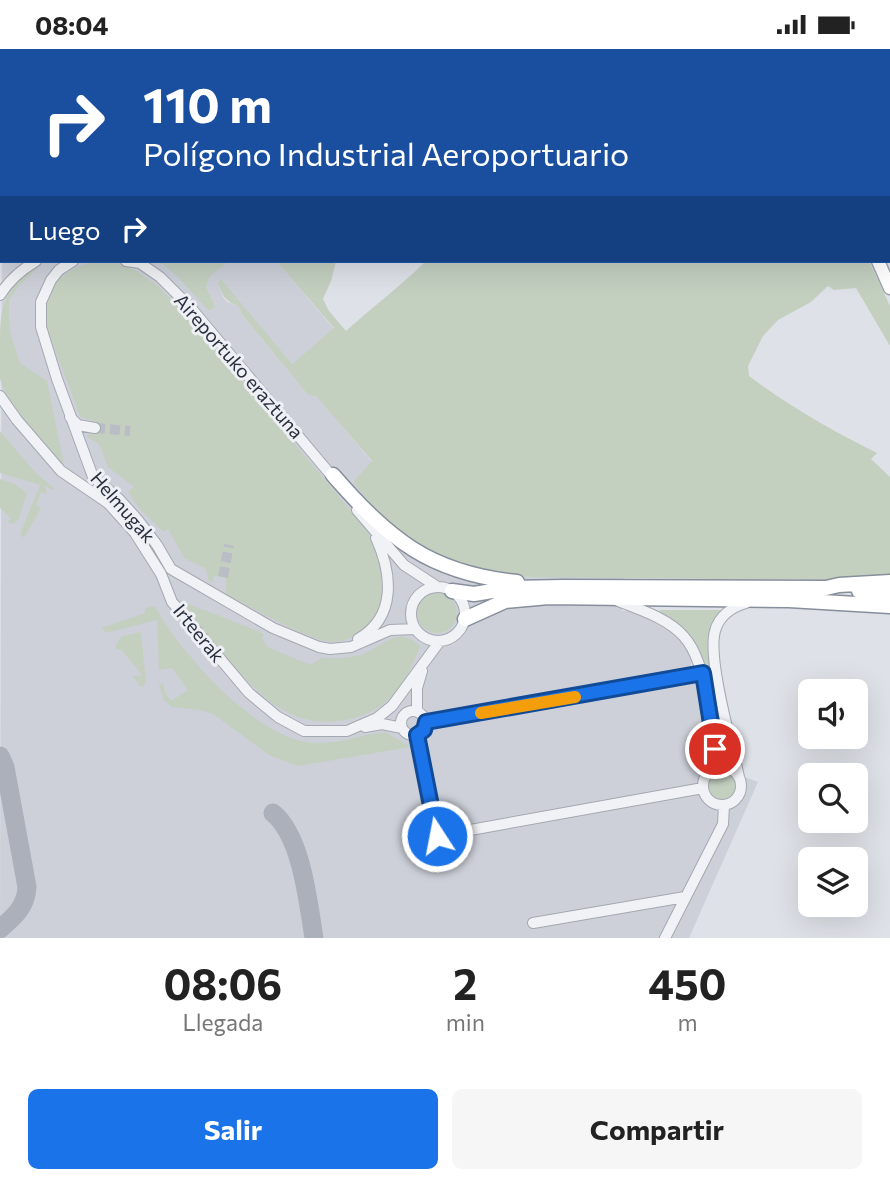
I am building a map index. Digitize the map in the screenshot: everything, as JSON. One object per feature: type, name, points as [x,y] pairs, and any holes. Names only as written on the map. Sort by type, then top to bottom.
[{"type":"highway","points":[[333,475],[389,533],[433,561],[473,576],[563,587]]},
{"type":"highway","points":[[465,619],[491,606],[517,599],[760,599],[826,595],[839,585],[890,582]]},
{"type":"highway","points":[[452,591],[483,594],[511,588],[563,587],[826,595],[889,603]]},
{"type":"main road","points":[[881,263],[890,287]]},
{"type":"street","points":[[0,295],[20,270],[32,263]]},
{"type":"street","name":"Helmugak","points":[[71,263],[59,270],[45,289],[40,313],[41,327],[93,477],[137,519],[171,569],[273,628],[319,647],[339,649]]},
{"type":"street","name":"Aireportuko eraztuna","points":[[140,263],[167,283],[191,308],[333,475],[346,497],[404,565],[436,586]]},
{"type":"street","name":"Irteerak","points":[[0,396],[61,471],[108,503],[135,533],[160,574],[173,602],[249,692],[278,717],[304,731],[347,731]]},
{"type":"street","points":[[70,417],[78,425],[95,428]]},
{"type":"street","points":[[339,649],[368,633],[382,617],[387,600],[387,564],[371,527]]},
{"type":"street","points":[[436,586],[452,591],[464,606],[465,619],[453,636],[440,641],[430,640],[415,629],[410,615],[413,601],[423,591],[436,586]]},
{"type":"street","points":[[611,599],[664,619],[678,629],[694,648],[703,673],[715,749],[711,770]]},
{"type":"street","points":[[739,777],[727,768],[711,770],[704,778],[703,788],[708,799],[718,805],[724,805],[735,800],[741,789],[739,777],[732,754],[714,655],[714,632],[726,613],[737,605],[760,599]]},
{"type":"street","points":[[339,649],[361,644],[390,630],[415,629]]},
{"type":"street","points":[[347,731],[377,718],[392,706],[440,641]]},
{"type":"street","points":[[347,731],[382,724],[401,728],[408,735],[417,735],[424,730],[426,722],[417,711],[416,688],[427,658]]},
{"type":"street","points":[[426,722],[703,673]]},
{"type":"street","points":[[401,728],[404,715],[417,711]]},
{"type":"street","points":[[417,735],[437,836],[703,788]]},
{"type":"street","points":[[665,938],[723,824],[724,805]]},
{"type":"street","points":[[533,922],[685,897]]},
{"type":"shaded area","points":[[2,263],[187,263],[195,294],[209,311],[216,307],[206,287],[210,275],[227,263],[278,263],[334,329],[292,364],[218,284],[223,297],[227,302],[238,306],[243,316],[308,395],[316,395],[372,462],[353,482],[384,518],[501,575],[624,577],[622,611],[654,618],[684,640],[692,660],[691,665],[720,664],[740,764],[745,777],[758,782],[689,938],[0,938]]},
{"type":"green space","points":[[94,263],[122,264],[158,286],[191,320],[367,530],[382,568],[384,594],[375,619],[365,629],[348,639],[330,642],[292,629],[226,595],[226,578],[214,576],[213,582],[209,581],[206,569],[184,558],[168,529],[163,532],[139,508],[128,492],[134,487],[108,467],[99,444],[88,438],[87,434],[94,434],[95,421],[80,417],[46,325],[45,311],[53,287],[60,278],[81,266]]},
{"type":"green space","points":[[161,263],[227,263],[210,276],[206,287],[216,307],[209,311]]},
{"type":"green space","points":[[278,263],[336,263],[323,299],[329,311],[346,331],[424,263],[870,263],[890,306],[890,346],[856,288],[834,290],[828,286],[811,302],[778,320],[763,336],[748,366],[749,376],[779,397],[877,453],[871,459],[890,477],[890,577],[826,580],[527,577],[500,574],[450,560],[408,537],[370,503],[353,482],[372,461],[316,396],[308,395],[243,316],[238,306],[227,300],[218,284],[221,279],[292,364],[334,328]]},
{"type":"green space","points":[[36,266],[38,268],[9,300],[10,332],[20,363],[47,381],[64,465],[17,411],[0,378],[3,309],[16,284]]},
{"type":"green space","points":[[0,431],[36,473],[54,488],[53,490],[44,485],[47,494],[41,492],[36,505],[41,508],[24,538],[20,534],[40,485],[0,473]]},
{"type":"green space","points":[[0,479],[15,484],[27,493],[19,518],[13,524],[7,522],[11,519],[0,508]]},
{"type":"green space","points":[[437,593],[451,599],[457,613],[451,627],[437,633],[423,627],[417,613],[423,599]]},
{"type":"green space","points":[[179,600],[258,631],[264,635],[262,637],[267,647],[311,665],[322,657],[360,655],[392,638],[406,637],[420,646],[403,681],[379,707],[354,718],[333,722],[313,721],[279,708],[264,697]]},
{"type":"green space","points":[[155,606],[182,647],[201,669],[244,710],[267,726],[290,738],[312,743],[386,732],[411,747],[298,766],[269,755],[213,714],[172,707],[163,699],[159,684],[163,683],[165,693],[171,701],[188,690],[172,668],[159,670],[157,620],[106,633],[101,628],[145,613],[145,608]]},
{"type":"green space","points":[[659,610],[723,610],[712,627],[721,711],[715,719],[721,747],[719,763],[715,762],[710,695],[703,662],[688,634]]},
{"type":"green space","points":[[141,632],[146,682],[143,687],[133,676],[142,675],[121,649],[116,649],[115,646],[122,636]]},
{"type":"green space","points":[[722,771],[732,775],[736,785],[732,795],[722,799],[712,795],[708,785],[712,775]]},
{"type":"taxiway","points":[[0,756],[5,767],[27,887],[22,906],[0,929]]},
{"type":"taxiway","points":[[273,813],[283,824],[297,854],[314,938]]},
{"type":"tunnel","points":[[95,428],[130,431]]},
{"type":"tunnel","points":[[223,577],[229,545]]},
{"type":"slow traffic","points":[[481,713],[575,697]]},
{"type":"route","points":[[437,836],[417,735],[424,730],[426,722],[703,673],[715,749]]}]
